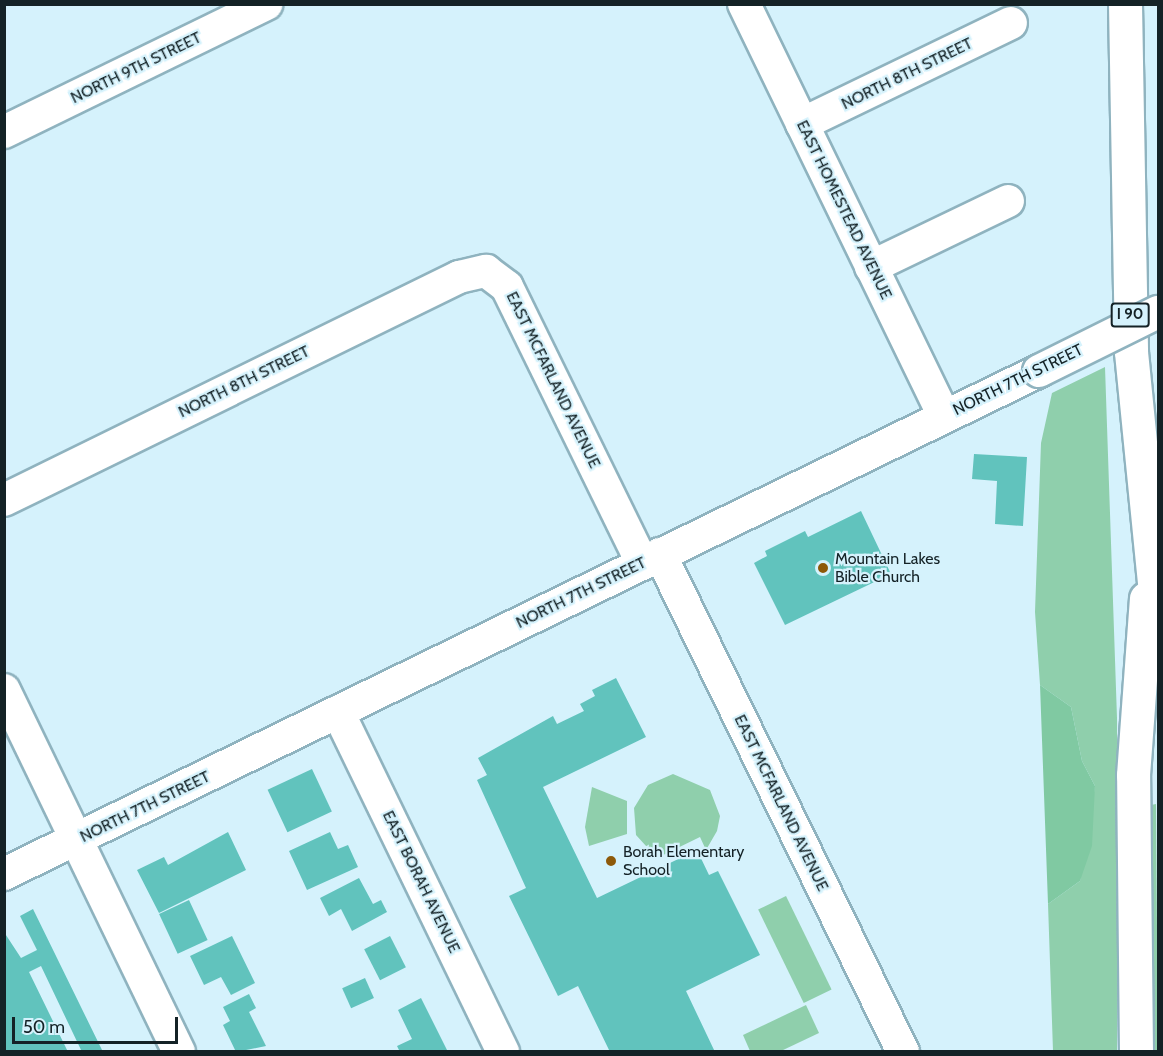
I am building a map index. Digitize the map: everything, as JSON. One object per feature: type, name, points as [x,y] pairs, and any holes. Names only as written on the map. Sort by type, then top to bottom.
[{"type":"highway","name":"I 90","points":[[1125,4],[1131,352],[1149,557],[1158,624]]},
{"type":"highway","points":[[1136,1052],[1133,775],[1149,557]]},
{"type":"street","name":"NORTH 9TH STREET","points":[[4,132],[224,14],[266,4]]},
{"type":"street","name":"EAST HOMESTEAD AVENUE","points":[[744,4],[944,416]]},
{"type":"street","name":"NORTH 8TH STREET","points":[[802,124],[1011,23]]},
{"type":"street","points":[[871,267],[1008,201]]},
{"type":"street","name":"NORTH 8TH STREET","points":[[4,500],[459,277],[486,271]]},
{"type":"street","name":"EAST MCFARLAND AVENUE","points":[[486,271],[507,287],[651,558],[903,1052]]},
{"type":"street","name":"NORTH 7TH STREET","points":[[4,874],[1158,312]]},
{"type":"street","points":[[4,690],[179,1052]]},
{"type":"street","name":"EAST BORAH AVENUE","points":[[338,712],[503,1052]]},
{"type":"green space","points":[[1105,367],[1117,718],[1117,1051],[1053,1051],[1048,904],[1080,881],[1095,786],[1082,761],[1071,707],[1040,685],[1035,612],[1041,443],[1052,393]]},
{"type":"green space","points":[[1040,685],[1071,707],[1082,761],[1095,786],[1092,846],[1080,881],[1048,904]]},
{"type":"green space","points":[[673,774],[710,790],[720,816],[717,831],[706,850],[700,837],[657,858],[636,835],[634,808],[648,785]]},
{"type":"green space","points":[[592,787],[627,801],[627,834],[589,846],[585,827]]},
{"type":"green space","points":[[1156,804],[1158,1051],[1151,1051],[1146,806]]},
{"type":"green space","points":[[786,896],[832,989],[804,1003],[758,910]]},
{"type":"green space","points":[[806,1005],[819,1033],[781,1051],[750,1051],[743,1035]]},
{"type":"building","points":[[974,454],[1027,457],[1023,526],[995,524],[997,481],[972,479]]},
{"type":"building","name":"Mountain Lakes Bible Church","points":[[861,511],[891,574],[785,625],[754,563],[767,556],[765,551],[805,531],[808,537]]},
{"type":"building","points":[[616,678],[646,737],[543,787],[597,898],[697,850],[709,875],[718,871],[760,955],[686,991],[715,1052],[610,1052],[578,986],[558,996],[509,896],[526,888],[477,780],[487,775],[478,758],[553,716],[557,724],[584,711],[580,704],[595,696],[592,690]]},
{"type":"building","points":[[312,769],[332,812],[287,832],[268,790]]},
{"type":"building","points":[[228,832],[246,870],[159,913],[137,870],[164,857],[168,865]]},
{"type":"building","points":[[330,832],[338,849],[348,845],[358,867],[307,890],[289,851]]},
{"type":"building","points":[[359,878],[373,904],[381,900],[387,912],[352,931],[341,909],[329,916],[320,898]]},
{"type":"building","points":[[189,900],[208,940],[178,954],[159,914]]},
{"type":"building","points":[[33,909],[103,1052],[82,1052],[41,966],[29,972],[68,1052],[4,1052],[4,932],[21,958],[37,950],[20,916]]},
{"type":"building","points":[[232,936],[255,983],[231,995],[221,977],[204,985],[190,956]]},
{"type":"building","points":[[390,936],[406,967],[380,980],[364,949]]},
{"type":"building","points":[[365,978],[374,998],[351,1008],[342,988]]},
{"type":"building","points":[[249,994],[256,1008],[249,1012],[266,1046],[236,1052],[223,1025],[230,1021],[223,1007]]},
{"type":"building","points":[[421,998],[447,1050],[443,1052],[400,1052],[397,1046],[412,1039],[398,1010]]},
{"type":"place","name":"Mountain Lakes Bible Church","points":[[823,568]]},
{"type":"place","name":"Borah Elementary School","points":[[611,861]]}]
